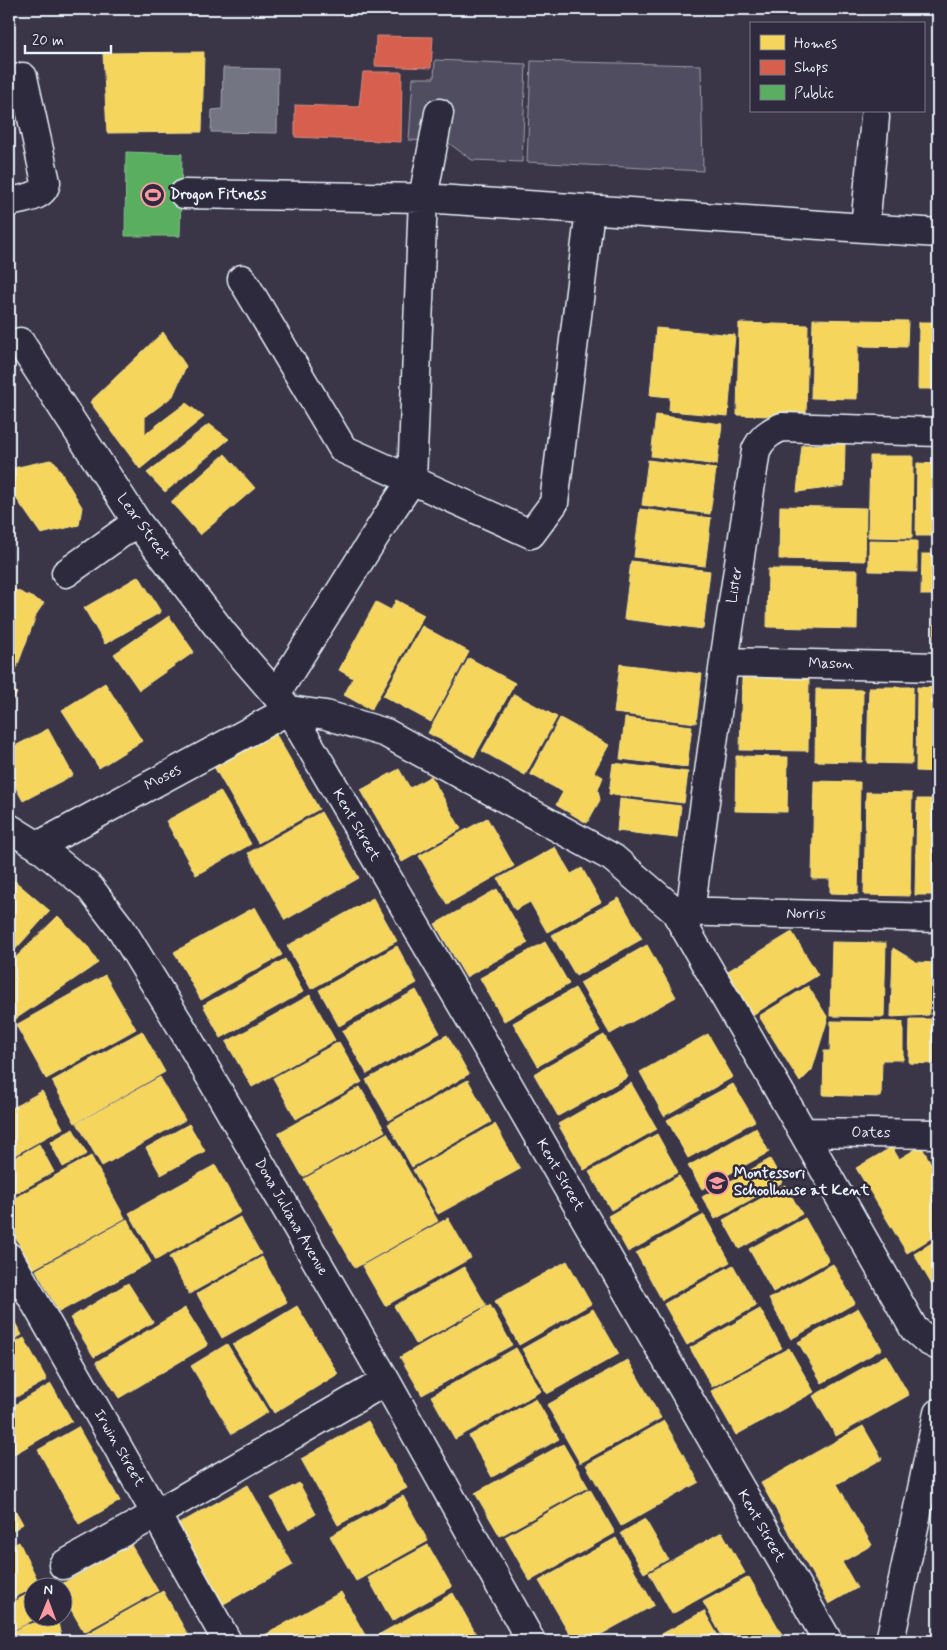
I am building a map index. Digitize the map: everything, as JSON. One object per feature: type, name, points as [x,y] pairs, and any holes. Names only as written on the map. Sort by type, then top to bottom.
[{"type":"street","points":[[9,202],[39,194],[44,190],[46,182],[24,77]]},
{"type":"street","points":[[439,113],[423,198],[412,480],[386,517],[282,702],[386,733],[613,858],[683,912],[803,1132],[914,1329],[928,1341],[938,1346]]},
{"type":"street","points":[[865,228],[875,117]]},
{"type":"street","points":[[184,194],[423,198],[938,233]]},
{"type":"street","points":[[242,279],[343,449],[531,534],[554,503],[590,210]]},
{"type":"street","name":"Lear Street","points":[[9,345],[20,342],[137,522],[225,636],[282,702]]},
{"type":"street","name":"Lister","points":[[683,912],[756,450],[761,440],[771,431],[782,427],[938,432]]},
{"type":"street","points":[[66,573],[137,522]]},
{"type":"street","name":"Mason","points":[[724,662],[938,667]]},
{"type":"street","name":"Moses","points":[[38,846],[282,702]]},
{"type":"street","name":"Kent Street","points":[[282,702],[488,1051],[828,1641]]},
{"type":"street","name":"Dona Juliana Avenue","points":[[9,828],[38,846],[90,888],[122,930],[182,1028],[386,1382],[531,1641]]},
{"type":"street","name":"Norris","points":[[683,912],[938,918]]},
{"type":"street","name":"Oates","points":[[803,1132],[938,1134]]},
{"type":"street","name":"Irwin Street","points":[[9,1257],[227,1641]]},
{"type":"street","points":[[63,1564],[156,1514],[386,1382]]},
{"type":"street","points":[[890,1641],[938,1413]]},
{"type":"shaded area","points":[[435,60],[526,64],[522,162],[472,160],[443,139],[409,140],[413,78],[434,78]]},
{"type":"shaded area","points":[[531,61],[701,65],[703,171],[527,162]]},
{"type":"water","points":[[223,68],[278,69],[277,133],[211,132],[212,110],[222,109]]},
{"type":"building: Homes","points":[[204,52],[202,132],[107,133],[103,53]]},
{"type":"building: Homes","points":[[813,319],[908,321],[907,347],[858,346],[857,399],[811,398]]},
{"type":"building: Homes","points":[[919,322],[938,322],[938,389],[918,389]]},
{"type":"building: Homes","points":[[739,323],[808,325],[806,417],[737,415]]},
{"type":"building: Homes","points":[[656,328],[735,335],[728,416],[669,411],[670,397],[650,395]]},
{"type":"building: Homes","points":[[163,332],[186,366],[173,396],[145,417],[145,434],[186,403],[204,417],[140,469],[90,402]]},
{"type":"building: Homes","points":[[656,415],[722,424],[717,465],[651,456]]},
{"type":"building: Homes","points":[[209,424],[229,439],[165,492],[147,473]]},
{"type":"building: Homes","points":[[845,444],[844,486],[797,492],[802,445]]},
{"type":"building: Homes","points":[[225,454],[255,488],[200,535],[171,502]]},
{"type":"building: Homes","points":[[870,456],[913,456],[912,538],[868,537]]},
{"type":"building: Homes","points":[[50,460],[55,462],[82,507],[79,525],[41,534],[9,488],[9,469]]},
{"type":"building: Homes","points":[[648,460],[716,469],[710,514],[642,505]]},
{"type":"building: Homes","points":[[917,463],[938,464],[938,536],[916,536]]},
{"type":"building: Homes","points":[[780,506],[866,508],[865,561],[779,559]]},
{"type":"building: Homes","points":[[640,509],[711,518],[705,566],[634,557]]},
{"type":"building: Homes","points":[[869,540],[917,541],[917,572],[869,571]]},
{"type":"building: Homes","points":[[922,554],[938,554],[938,595],[921,595]]},
{"type":"building: Homes","points":[[631,561],[710,571],[703,629],[624,619]]},
{"type":"building: Homes","points":[[768,569],[858,570],[857,629],[767,627]]},
{"type":"building: Homes","points":[[139,576],[161,612],[105,644],[84,608]]},
{"type":"building: Homes","points":[[9,587],[44,603],[37,613],[14,675],[9,672]]},
{"type":"building: Homes","points":[[396,600],[424,615],[371,710],[344,695],[353,678],[339,670],[376,602],[391,610]]},
{"type":"building: Homes","points":[[935,604],[938,604],[938,644],[934,644]]},
{"type":"building: Homes","points":[[169,616],[194,652],[139,690],[114,654]]},
{"type":"building: Homes","points":[[422,626],[469,652],[431,722],[383,696]]},
{"type":"building: Homes","points":[[469,658],[515,683],[474,757],[428,733]]},
{"type":"building: Homes","points":[[620,664],[702,674],[696,723],[614,713]]},
{"type":"building: Homes","points":[[742,678],[809,679],[808,751],[740,750]]},
{"type":"building: Homes","points":[[105,683],[142,741],[99,768],[62,710]]},
{"type":"building: Homes","points":[[869,687],[913,687],[912,764],[867,763]]},
{"type":"building: Homes","points":[[917,687],[938,688],[938,772],[916,771]]},
{"type":"building: Homes","points":[[9,688],[17,693],[9,706]]},
{"type":"building: Homes","points":[[816,689],[863,690],[862,762],[815,761]]},
{"type":"building: Homes","points":[[514,694],[557,717],[525,775],[482,751]]},
{"type":"building: Homes","points":[[560,718],[609,745],[594,772],[603,777],[598,790],[600,800],[587,823],[556,805],[563,792],[530,774]]},
{"type":"building: Homes","points":[[625,718],[692,726],[687,767],[620,759]]},
{"type":"building: Homes","points":[[48,729],[73,775],[23,801],[9,775],[9,749]]},
{"type":"building: Homes","points":[[274,731],[319,809],[258,843],[213,765]]},
{"type":"building: Homes","points":[[736,756],[788,757],[787,812],[735,811]]},
{"type":"building: Homes","points":[[613,763],[688,772],[684,803],[609,794]]},
{"type":"building: Homes","points":[[399,769],[410,788],[431,776],[461,829],[402,862],[361,790]]},
{"type":"building: Homes","points":[[814,781],[860,782],[858,894],[830,893],[830,879],[812,879]]},
{"type":"building: Homes","points":[[220,791],[251,844],[196,875],[166,821]]},
{"type":"building: Homes","points":[[866,792],[912,793],[910,896],[864,895]]},
{"type":"building: Homes","points":[[620,799],[681,806],[677,838],[617,831]]},
{"type":"building: Homes","points":[[917,799],[938,799],[938,895],[915,895]]},
{"type":"building: Homes","points":[[321,812],[359,878],[285,920],[248,853]]},
{"type":"building: Homes","points":[[487,818],[514,866],[447,904],[419,856]]},
{"type":"building: Homes","points":[[555,847],[571,874],[582,868],[601,902],[547,932],[530,902],[515,910],[498,879]]},
{"type":"building: Homes","points":[[9,876],[50,911],[13,952],[9,949]]},
{"type":"building: Homes","points":[[497,889],[528,943],[466,977],[435,924]]},
{"type":"building: Homes","points":[[373,898],[397,941],[311,989],[287,946]]},
{"type":"building: Homes","points":[[619,898],[642,939],[576,976],[552,935]]},
{"type":"building: Homes","points":[[255,907],[282,955],[201,1000],[174,952]]},
{"type":"building: Homes","points":[[58,916],[89,948],[98,963],[14,1020],[9,1014],[9,964]]},
{"type":"building: Homes","points":[[792,932],[818,975],[749,1017],[723,974]]},
{"type":"building: Homes","points":[[545,942],[569,984],[504,1021],[480,978]]},
{"type":"building: Homes","points":[[832,942],[886,943],[884,1017],[830,1016]]},
{"type":"building: Homes","points":[[647,945],[676,997],[610,1034],[580,983]]},
{"type":"building: Homes","points":[[397,946],[417,983],[339,1026],[319,990]]},
{"type":"building: Homes","points":[[893,948],[916,962],[935,963],[929,1015],[891,1017]]},
{"type":"building: Homes","points":[[935,949],[938,949],[938,1016],[934,1015]]},
{"type":"building: Homes","points":[[285,959],[303,992],[221,1038],[203,1005]]},
{"type":"building: Homes","points":[[105,975],[136,1029],[46,1079],[16,1025]]},
{"type":"building: Homes","points":[[808,986],[828,1018],[812,1070],[800,1082],[759,1016]]},
{"type":"building: Homes","points":[[575,988],[600,1031],[538,1066],[513,1023]]},
{"type":"building: Homes","points":[[416,990],[440,1033],[367,1074],[342,1031]]},
{"type":"building: Homes","points":[[310,995],[335,1040],[252,1087],[226,1042]]},
{"type":"building: Homes","points":[[910,1019],[936,1019],[935,1064],[909,1063]]},
{"type":"building: Homes","points":[[831,1021],[903,1022],[903,1060],[882,1060],[881,1097],[823,1095],[824,1051],[830,1051]]},
{"type":"building: Homes","points":[[142,1031],[165,1072],[75,1123],[52,1081]]},
{"type":"building: Homes","points":[[938,1032],[938,1098],[937,1098]]},
{"type":"building: Homes","points":[[708,1034],[733,1077],[664,1116],[640,1072]]},
{"type":"building: Homes","points":[[447,1035],[469,1074],[389,1120],[366,1080]]},
{"type":"building: Homes","points":[[604,1035],[628,1077],[558,1116],[534,1074]]},
{"type":"building: Homes","points":[[339,1042],[362,1082],[296,1119],[273,1078]]},
{"type":"building: Homes","points":[[160,1077],[185,1120],[102,1166],[77,1123]]},
{"type":"building: Homes","points":[[468,1080],[491,1122],[412,1167],[388,1124]]},
{"type":"building: Homes","points":[[631,1083],[657,1129],[584,1170],[558,1124]]},
{"type":"building: Homes","points":[[733,1084],[755,1121],[688,1158],[667,1120]]},
{"type":"building: Homes","points":[[360,1087],[385,1131],[303,1177],[278,1133]]},
{"type":"building: Homes","points":[[42,1091],[63,1128],[9,1158],[9,1110]]},
{"type":"building: Homes","points":[[189,1124],[205,1151],[161,1175],[146,1148]]},
{"type":"building: Homes","points":[[495,1124],[520,1169],[438,1214],[413,1170]]},
{"type":"building: Homes","points":[[756,1128],[769,1152],[702,1189],[688,1166]]},
{"type":"building: Homes","points":[[73,1129],[87,1154],[63,1167],[50,1142]]},
{"type":"building: Homes","points":[[387,1133],[438,1221],[355,1268],[304,1179]]},
{"type":"building: Homes","points":[[657,1134],[678,1172],[611,1210],[589,1172]]},
{"type":"building: Homes","points":[[39,1144],[54,1172],[9,1197],[9,1161]]},
{"type":"building: Homes","points":[[921,1146],[938,1175],[938,1234],[907,1253],[856,1168],[892,1147],[899,1159]]},
{"type":"building: Homes","points":[[91,1156],[125,1218],[33,1269],[9,1226],[9,1201]]},
{"type":"building: Homes","points":[[770,1159],[783,1182],[715,1219],[702,1197]]},
{"type":"building: Homes","points":[[215,1165],[241,1212],[156,1260],[129,1213]]},
{"type":"building: Homes","points":[[679,1176],[700,1212],[628,1252],[608,1216]]},
{"type":"building: Homes","points":[[785,1185],[802,1214],[739,1249],[723,1220]]},
{"type":"building: Homes","points":[[704,1215],[730,1262],[662,1300],[636,1253]]},
{"type":"building: Homes","points":[[240,1217],[261,1254],[189,1294],[169,1257]]},
{"type":"building: Homes","points":[[448,1218],[471,1258],[385,1306],[362,1266]]},
{"type":"building: Homes","points":[[805,1218],[829,1261],[773,1292],[749,1249]]},
{"type":"building: Homes","points":[[127,1219],[151,1262],[59,1312],[36,1270]]},
{"type":"building: Homes","points":[[938,1239],[938,1295],[914,1254]]},
{"type":"building: Homes","points":[[262,1257],[287,1302],[222,1338],[197,1294]]},
{"type":"building: Homes","points":[[567,1261],[591,1304],[519,1345],[495,1301]]},
{"type":"building: Homes","points":[[833,1264],[855,1303],[791,1339],[769,1299]]},
{"type":"building: Homes","points":[[733,1265],[756,1306],[687,1345],[664,1304]]},
{"type":"building: Homes","points":[[464,1267],[486,1305],[416,1344],[394,1306]]},
{"type":"building: Homes","points":[[128,1283],[153,1322],[94,1357],[70,1318]]},
{"type":"building: Homes","points":[[490,1305],[512,1345],[422,1395],[400,1357]]},
{"type":"building: Homes","points":[[297,1306],[338,1374],[274,1413],[233,1345]]},
{"type":"building: Homes","points":[[185,1308],[208,1345],[119,1398],[96,1362]]},
{"type":"building: Homes","points":[[858,1308],[882,1349],[822,1383],[798,1342]]},
{"type":"building: Homes","points":[[593,1309],[619,1354],[547,1394],[522,1349]]},
{"type":"building: Homes","points":[[760,1309],[782,1348],[712,1387],[690,1348]]},
{"type":"building: Homes","points":[[9,1312],[22,1335],[9,1342]]},
{"type":"building: Homes","points":[[24,1338],[47,1380],[9,1401],[9,1346]]},
{"type":"building: Homes","points":[[227,1344],[268,1412],[232,1434],[191,1366]]},
{"type":"building: Homes","points":[[516,1348],[541,1391],[455,1439],[431,1396]]},
{"type":"building: Homes","points":[[789,1348],[814,1392],[736,1435],[711,1391]]},
{"type":"building: Homes","points":[[886,1355],[909,1395],[836,1436],[813,1396]]},
{"type":"building: Homes","points":[[628,1360],[661,1418],[580,1463],[547,1405]]},
{"type":"building: Homes","points":[[51,1384],[72,1421],[9,1457],[9,1408]]},
{"type":"building: Homes","points":[[536,1399],[559,1439],[492,1477],[469,1436]]},
{"type":"building: Homes","points":[[368,1421],[407,1488],[338,1525],[301,1459]]},
{"type":"building: Homes","points":[[664,1421],[699,1482],[621,1526],[586,1465]]},
{"type":"building: Homes","points":[[863,1426],[882,1459],[837,1484],[872,1545],[842,1562],[857,1588],[829,1604],[761,1483]]},
{"type":"building: Homes","points":[[78,1427],[120,1501],[79,1524],[38,1450]]},
{"type":"building: Homes","points":[[563,1444],[588,1487],[500,1536],[475,1493]]},
{"type":"building: Homes","points":[[299,1483],[316,1514],[289,1530],[271,1498]]},
{"type":"building: Homes","points":[[248,1485],[293,1565],[220,1606],[175,1526]]},
{"type":"building: Homes","points":[[590,1489],[615,1533],[530,1581],[505,1537]]},
{"type":"building: Homes","points":[[403,1496],[428,1541],[356,1581],[330,1536]]},
{"type":"building: Homes","points":[[9,1499],[23,1524],[9,1533]]},
{"type":"building: Homes","points":[[645,1519],[668,1559],[644,1573],[621,1533]]},
{"type":"building: Homes","points":[[722,1532],[745,1573],[672,1614],[649,1573]]},
{"type":"building: Homes","points":[[616,1538],[654,1605],[589,1641],[574,1641],[539,1581]]},
{"type":"building: Homes","points":[[19,1542],[37,1578],[22,1578],[22,1594],[9,1600],[9,1547]]},
{"type":"building: Homes","points":[[131,1545],[158,1591],[84,1632],[72,1611],[72,1578]]},
{"type":"building: Homes","points":[[428,1545],[452,1587],[392,1621],[368,1578]]},
{"type":"building: Homes","points":[[749,1577],[786,1641],[725,1641],[703,1602]]},
{"type":"building: Homes","points":[[163,1591],[188,1635],[178,1641],[74,1641]]},
{"type":"building: Homes","points":[[341,1592],[365,1635],[354,1641],[256,1640]]},
{"type":"building: Homes","points":[[453,1593],[480,1641],[381,1641],[378,1635]]},
{"type":"building: Homes","points":[[22,1597],[22,1626],[9,1632],[9,1604]]},
{"type":"building: Homes","points":[[704,1611],[721,1641],[649,1641]]},
{"type":"building: Homes","points":[[22,1627],[59,1628],[62,1641],[9,1641],[9,1634]]},
{"type":"building: Shops","points":[[376,36],[433,37],[431,68],[375,66]]},
{"type":"building: Shops","points":[[363,72],[402,72],[401,142],[295,137],[295,105],[359,107]]},
{"type":"building: Public","name":"Drogon Fitness","points":[[126,152],[182,154],[180,236],[125,236]]},
{"type":"place","name":"Drogon Fitness","points":[[153,195]]},
{"type":"place","name":"Montessori Schoolhouse at Kent","points":[[717,1183]]}]
